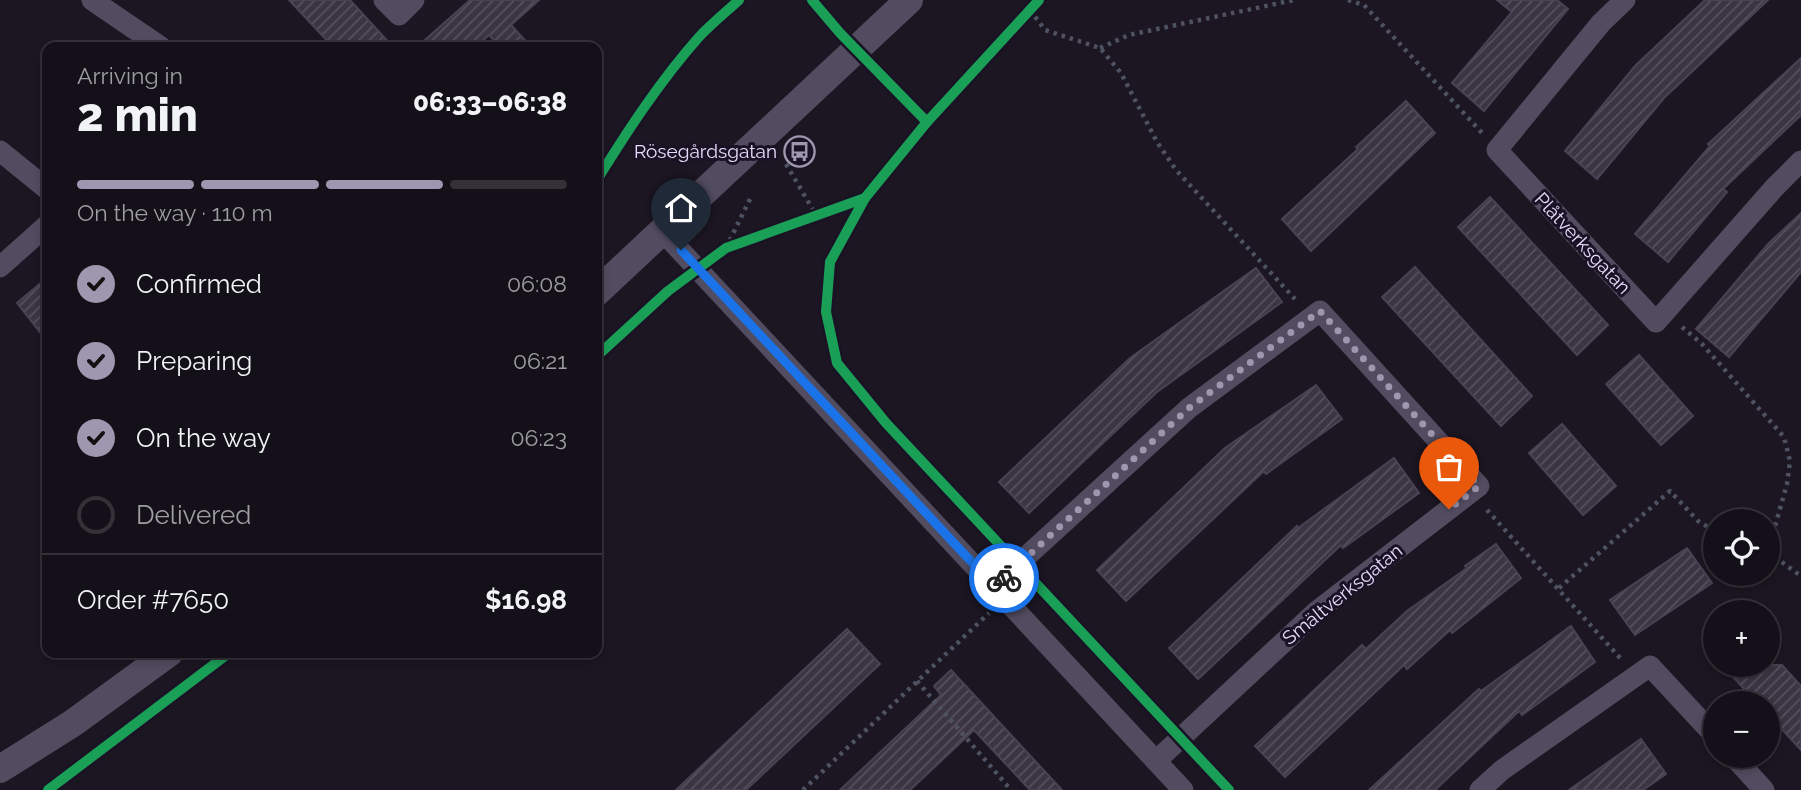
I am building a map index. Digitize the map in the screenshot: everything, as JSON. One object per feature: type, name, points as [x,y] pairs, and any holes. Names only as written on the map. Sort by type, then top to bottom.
[{"type":"street","points":[[92,0],[153,42]]},
{"type":"street","points":[[384,0],[399,15],[414,0]]},
{"type":"street","points":[[602,287],[909,0]]},
{"type":"street","points":[[1497,150],[1601,23],[1625,0]]},
{"type":"street","name":"Plåtverksgatan","points":[[1497,150],[1656,322],[1665,312]]},
{"type":"street","points":[[0,151],[42,185]]},
{"type":"street","points":[[1665,312],[1775,187],[1801,162]]},
{"type":"street","points":[[0,267],[42,229]]},
{"type":"street","points":[[663,232],[1183,790]]},
{"type":"street","points":[[999,592],[1189,408],[1320,311],[1479,486],[1471,492]]},
{"type":"street","name":"Smältverksgatan","points":[[1156,761],[1317,611],[1471,492]]},
{"type":"street","points":[[0,769],[73,723],[162,658]]},
{"type":"street","points":[[1480,790],[1502,770],[1650,666],[1703,723]]},
{"type":"street","points":[[1744,768],[1764,790]]},
{"type":"path","points":[[1021,20],[1039,0]]},
{"type":"path","points":[[1100,48],[1129,35],[1294,0]]},
{"type":"path","points":[[1348,0],[1364,5],[1497,150]]},
{"type":"path","points":[[1030,10],[1045,30],[1100,48],[1121,73],[1157,142],[1176,170],[1303,307],[1320,311]]},
{"type":"path","points":[[786,164],[811,217],[828,211]]},
{"type":"path","points":[[726,248],[752,195]]},
{"type":"path","points":[[698,268],[726,248],[738,243]]},
{"type":"path","points":[[1665,312],[1702,344],[1784,437],[1790,461],[1780,509]]},
{"type":"path","points":[[1559,589],[1670,491],[1703,524]]},
{"type":"path","points":[[1471,492],[1636,676]]},
{"type":"path","points":[[1780,561],[1801,576]]},
{"type":"path","points":[[803,790],[917,681],[999,592]]},
{"type":"path","points":[[917,681],[1011,790]]},
{"type":"building","points":[[289,0],[350,0],[388,42],[328,42]]},
{"type":"building","points":[[470,0],[539,0],[511,25],[526,42],[495,42],[489,35],[481,42],[423,42]]},
{"type":"building","points":[[1497,0],[1557,0],[1568,9],[1484,111],[1452,83],[1512,12]]},
{"type":"building","points":[[1705,0],[1768,0],[1664,98],[1597,179],[1565,151],[1635,66]]},
{"type":"building","points":[[1801,58],[1801,115],[1723,189],[1727,192],[1668,262],[1635,234],[1710,146],[1708,144]]},
{"type":"building","points":[[1406,101],[1435,133],[1311,251],[1282,219]]},
{"type":"building","points":[[1490,197],[1608,325],[1577,355],[1458,227]]},
{"type":"building","points":[[1801,213],[1801,272],[1729,357],[1696,329],[1768,244]]},
{"type":"building","points":[[1415,267],[1532,396],[1501,426],[1382,297]]},
{"type":"building","points":[[1256,268],[1282,302],[1157,392],[1029,513],[999,482],[1130,358]]},
{"type":"building","points":[[42,282],[42,335],[17,303]]},
{"type":"building","points":[[1639,355],[1693,416],[1661,445],[1606,384]]},
{"type":"building","points":[[1316,385],[1342,419],[1266,474],[1264,471],[1126,601],[1097,570],[1225,448]]},
{"type":"building","points":[[1562,424],[1616,486],[1583,515],[1529,453]]},
{"type":"building","points":[[1394,458],[1419,493],[1343,548],[1341,545],[1198,679],[1169,648],[1297,526],[1298,528]]},
{"type":"building","points":[[1496,544],[1521,578],[1452,633],[1450,630],[1407,669],[1404,665],[1285,777],[1255,746],[1362,645],[1366,649],[1407,611]]},
{"type":"building","points":[[1687,548],[1703,570],[1703,586],[1708,586],[1635,635],[1610,600]]},
{"type":"building","points":[[1571,626],[1595,662],[1522,715],[1519,711],[1435,790],[1369,790],[1479,689],[1481,691]]},
{"type":"building","points":[[847,629],[880,664],[746,790],[676,790]]},
{"type":"building","points":[[1782,665],[1801,686],[1801,750],[1780,727],[1780,691],[1746,691],[1733,677],[1780,677]]},
{"type":"building","points":[[951,670],[1062,790],[1030,790],[974,730],[910,790],[840,790],[941,695],[934,686]]},
{"type":"building","points":[[1641,739],[1666,774],[1643,790],[1569,790]]},
{"type":"cycle path","points":[[602,172],[671,71],[704,32],[739,0]]},
{"type":"cycle path","points":[[812,0],[840,33],[927,122]]},
{"type":"cycle path","points":[[602,351],[668,291],[726,248],[865,198],[927,122],[1039,0]]},
{"type":"cycle path","points":[[865,198],[830,262],[826,312],[837,363],[886,423],[1229,790]]},
{"type":"cycle path","points":[[48,790],[222,658]]},
{"type":"way so far","points":[[1004,578],[1189,408],[1320,311],[1479,486],[1449,509]]},
{"type":"place","name":"Rösegårdsgatan","points":[[800,151]]},
{"type":"route","points":[[681,250],[994,586],[1004,578]]}]
